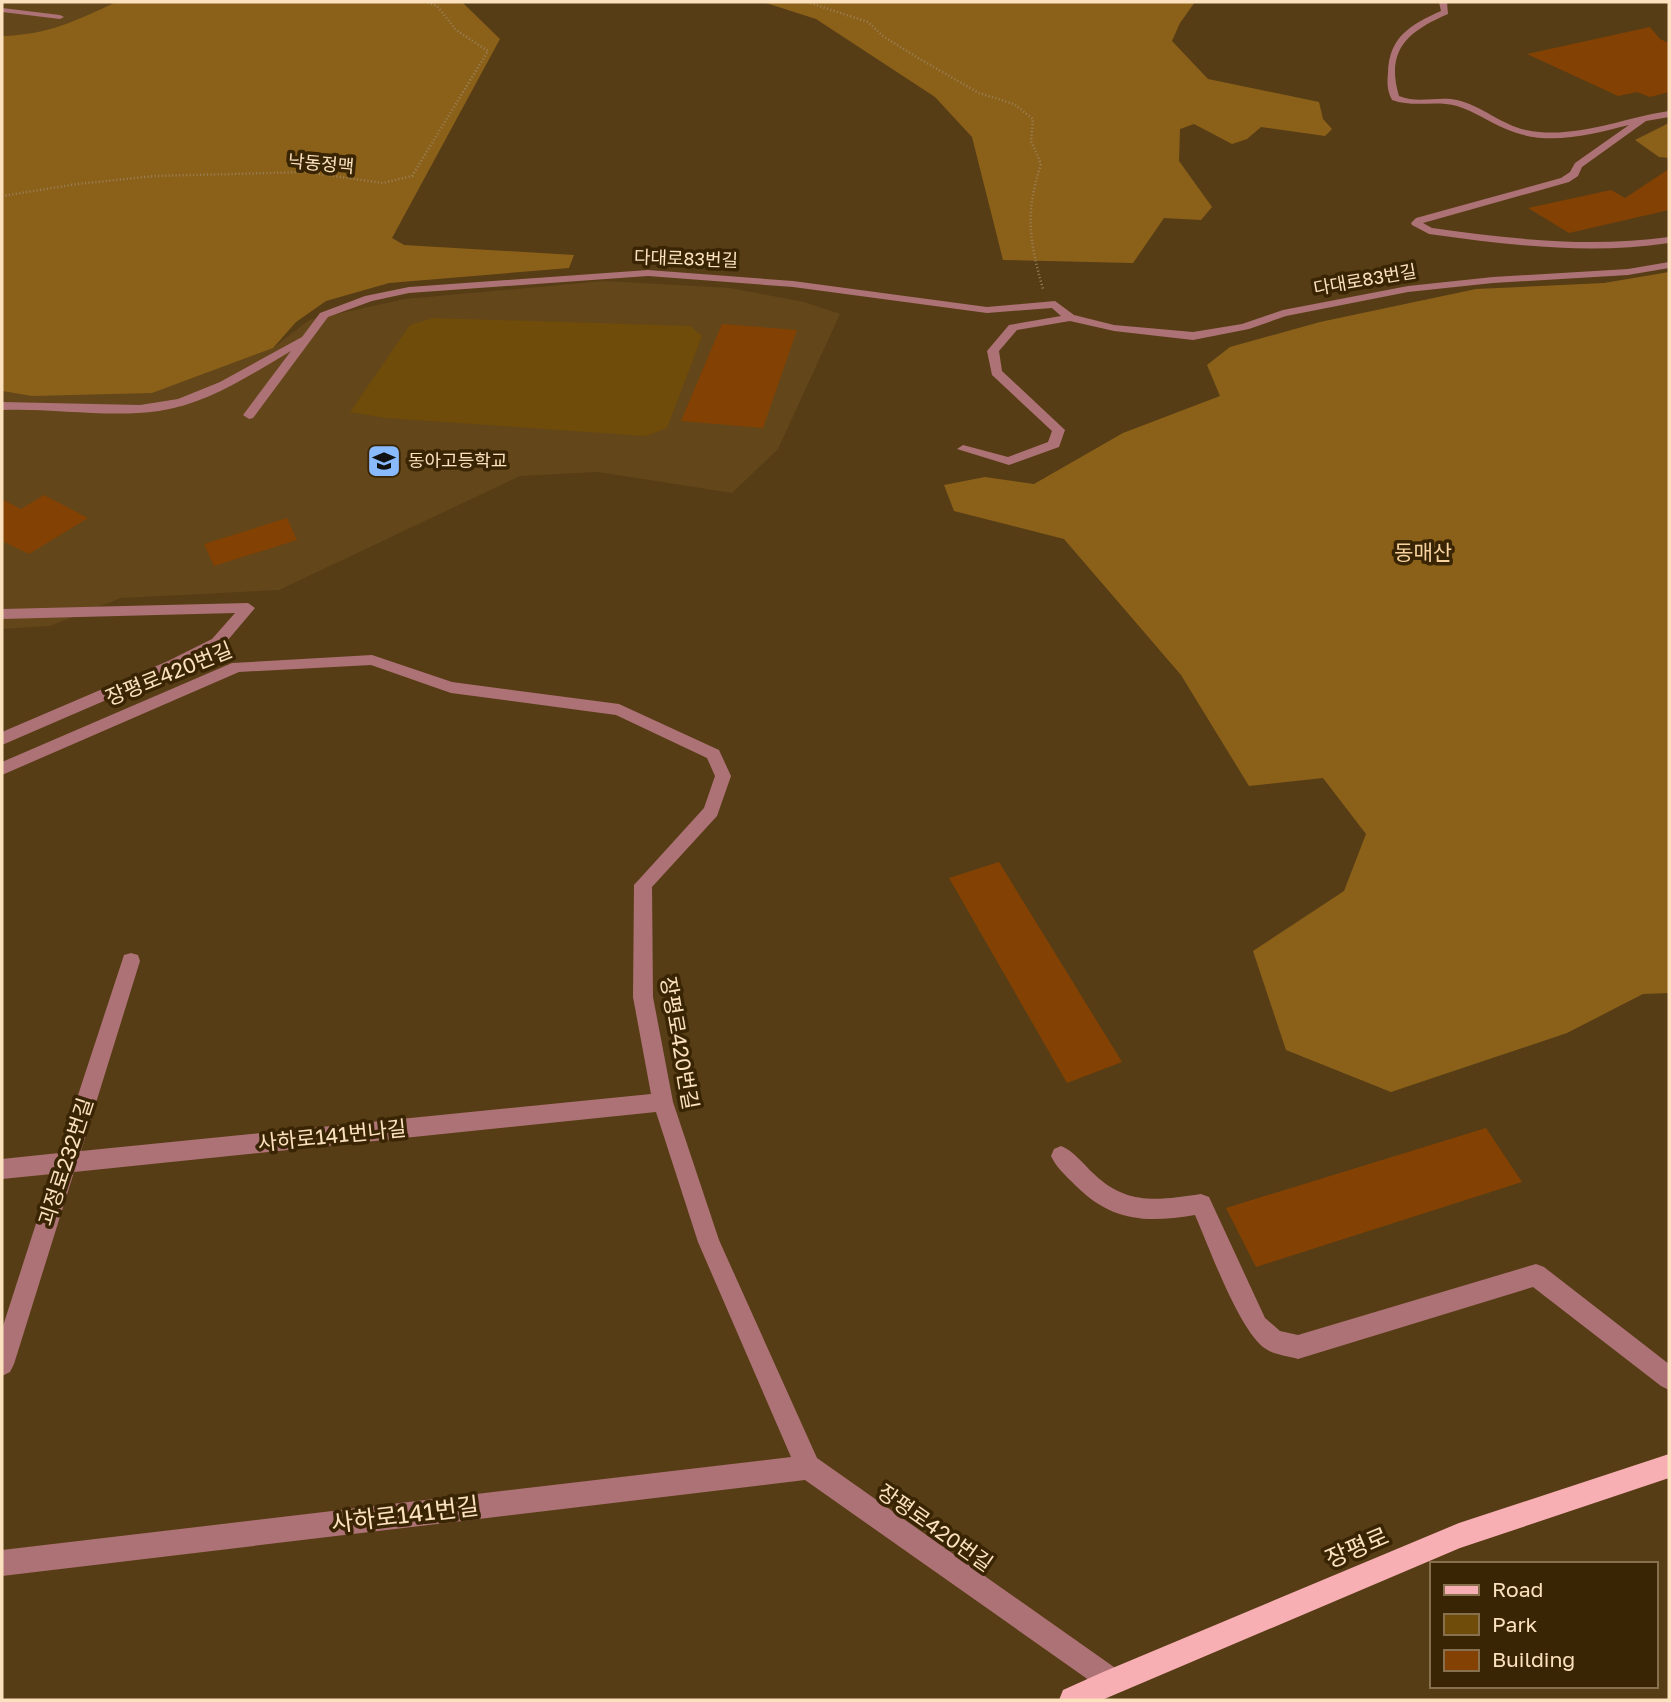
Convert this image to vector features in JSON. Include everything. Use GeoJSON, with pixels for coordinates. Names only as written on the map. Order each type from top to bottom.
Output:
{"type":"FeatureCollection","features":[{"type":"Feature","properties":{"kind":"main road","name":"장평로"},"geometry":{"type":"LineString","coordinates":[[1073,1700],[1112,1681],[1459,1536],[1669,1466]]}},
{"type":"Feature","properties":{"kind":"street"},"geometry":{"type":"LineString","coordinates":[[15,12],[19,2]]}},
{"type":"Feature","properties":{"kind":"street"},"geometry":{"type":"LineString","coordinates":[[1443,2],[1445,12],[1401,37],[1392,53],[1391,90],[1395,98],[1418,104],[1456,102],[1516,130],[1543,136],[1577,135],[1669,114]]}},
{"type":"Feature","properties":{"kind":"street"},"geometry":{"type":"LineString","coordinates":[[2,12],[60,17]]}},
{"type":"Feature","properties":{"kind":"street"},"geometry":{"type":"LineString","coordinates":[[1642,120],[1578,165],[1574,174],[1565,180],[1416,223],[1429,231],[1551,244],[1607,245],[1669,240]]}},
{"type":"Feature","properties":{"kind":"street","name":"다대로83번길"},"geometry":{"type":"LineString","coordinates":[[964,449],[1009,461],[1054,444],[1059,430],[996,372],[993,351],[1013,327],[1070,318],[1114,328],[1193,336],[1245,327],[1283,313],[1408,289],[1493,280],[1628,272],[1669,265]]}},
{"type":"Feature","properties":{"kind":"street","name":"다대로83번길"},"geometry":{"type":"LineString","coordinates":[[308,336],[324,314],[369,298],[529,279],[648,273],[793,284],[987,310],[1055,304]]}},
{"type":"Feature","properties":{"kind":"street"},"geometry":{"type":"LineString","coordinates":[[1055,304],[1070,318]]}},
{"type":"Feature","properties":{"kind":"street"},"geometry":{"type":"LineString","coordinates":[[2,406],[142,409],[183,402],[223,384],[308,336]]}},
{"type":"Feature","properties":{"kind":"street"},"geometry":{"type":"LineString","coordinates":[[249,415],[308,336]]}},
{"type":"Feature","properties":{"kind":"street"},"geometry":{"type":"LineString","coordinates":[[2,614],[247,608],[217,643],[173,665],[2,738]]}},
{"type":"Feature","properties":{"kind":"street","name":"장평로420번길"},"geometry":{"type":"LineString","coordinates":[[2,769],[237,667],[372,660],[451,687],[619,710],[713,754],[723,776],[710,811],[643,885],[643,997],[663,1102],[709,1242],[808,1467],[1112,1681]]}},
{"type":"Feature","properties":{"kind":"street","name":"괴정로232번길"},"geometry":{"type":"LineString","coordinates":[[2,1364],[131,961]]}},
{"type":"Feature","properties":{"kind":"street","name":"사하로141번나길"},"geometry":{"type":"LineString","coordinates":[[2,1169],[663,1102]]}},
{"type":"Feature","properties":{"kind":"street"},"geometry":{"type":"LineString","coordinates":[[1061,1156],[1115,1203],[1157,1210],[1201,1204],[1257,1326],[1274,1341],[1298,1347],[1536,1275],[1669,1378]]}},
{"type":"Feature","properties":{"kind":"street","name":"사하로141번길"},"geometry":{"type":"LineString","coordinates":[[2,1563],[808,1467]]}},
{"type":"Feature","properties":{"kind":"path","name":"낙동정맥"},"geometry":{"type":"LineString","coordinates":[[2,196],[77,184],[155,176],[306,172],[383,183],[412,176],[488,51],[456,30],[437,6],[427,2]]}},
{"type":"Feature","properties":{"kind":"path"},"geometry":{"type":"LineString","coordinates":[[807,2],[868,22],[884,37],[920,59],[979,93],[1014,104],[1033,119],[1031,142],[1041,164],[1028,198],[1028,236],[1044,293],[1055,304]]}},
{"type":"Feature","properties":{"kind":"shaded area"},"geometry":{"type":"Polygon","coordinates":[[[2,2],[116,2],[69,25],[32,35],[2,36],[2,2]]]}},
{"type":"Feature","properties":{"kind":"shaded area","name":"동아고등학교"},"geometry":{"type":"Polygon","coordinates":[[[605,281],[730,288],[804,302],[840,314],[778,449],[732,493],[598,472],[520,476],[279,590],[121,598],[50,626],[2,629],[2,391],[32,396],[273,348],[309,320],[405,299],[605,281]]]}},
{"type":"Feature","properties":{"kind":"green space"},"geometry":{"type":"Polygon","coordinates":[[[116,2],[462,2],[500,39],[392,238],[404,245],[574,255],[569,268],[389,283],[326,301],[296,322],[273,348],[152,393],[32,396],[2,391],[2,36],[47,30],[116,2]]]}},
{"type":"Feature","properties":{"kind":"green space"},"geometry":{"type":"Polygon","coordinates":[[[763,2],[1195,2],[1180,23],[1172,41],[1208,79],[1319,102],[1323,119],[1332,129],[1325,136],[1261,127],[1247,139],[1232,144],[1194,124],[1180,129],[1179,161],[1212,207],[1201,220],[1164,218],[1133,263],[1003,260],[972,137],[935,97],[816,19],[763,2]]]}},
{"type":"Feature","properties":{"kind":"green space"},"geometry":{"type":"Polygon","coordinates":[[[1669,123],[1669,158],[1659,157],[1635,140],[1669,123]]]}},
{"type":"Feature","properties":{"kind":"green space","name":"동매산"},"geometry":{"type":"Polygon","coordinates":[[[1669,272],[1669,993],[1643,994],[1567,1033],[1391,1092],[1286,1050],[1253,951],[1344,891],[1366,834],[1323,778],[1249,786],[1181,675],[1064,539],[954,511],[944,485],[985,477],[1034,484],[1123,433],[1220,396],[1207,365],[1230,347],[1320,322],[1476,289],[1604,283],[1669,272]]]}},
{"type":"Feature","properties":{"kind":"green space"},"geometry":{"type":"Polygon","coordinates":[[[433,318],[690,326],[702,336],[667,428],[646,436],[386,418],[350,412],[410,325],[433,318]]]}},
{"type":"Feature","properties":{"kind":"building"},"geometry":{"type":"Polygon","coordinates":[[[1650,27],[1660,39],[1669,43],[1669,92],[1650,97],[1637,92],[1618,96],[1527,54],[1650,27]]]}},
{"type":"Feature","properties":{"kind":"building"},"geometry":{"type":"Polygon","coordinates":[[[1669,169],[1669,210],[1569,233],[1528,208],[1611,190],[1625,198],[1669,169]]]}},
{"type":"Feature","properties":{"kind":"building"},"geometry":{"type":"Polygon","coordinates":[[[722,324],[797,330],[763,428],[681,421],[722,324]]]}},
{"type":"Feature","properties":{"kind":"building"},"geometry":{"type":"Polygon","coordinates":[[[44,495],[88,518],[29,554],[2,541],[2,499],[21,509],[44,495]]]}},
{"type":"Feature","properties":{"kind":"building"},"geometry":{"type":"Polygon","coordinates":[[[287,518],[297,540],[214,566],[204,544],[287,518]]]}},
{"type":"Feature","properties":{"kind":"building"},"geometry":{"type":"Polygon","coordinates":[[[999,862],[1122,1062],[1067,1083],[949,878],[999,862]]]}},
{"type":"Feature","properties":{"kind":"building"},"geometry":{"type":"Polygon","coordinates":[[[1486,1128],[1522,1182],[1256,1267],[1226,1208],[1486,1128]]]}},
{"type":"Feature","properties":{"kind":"place","name":"동아고등학교"},"geometry":{"type":"Point","coordinates":[384,461]}}]}
